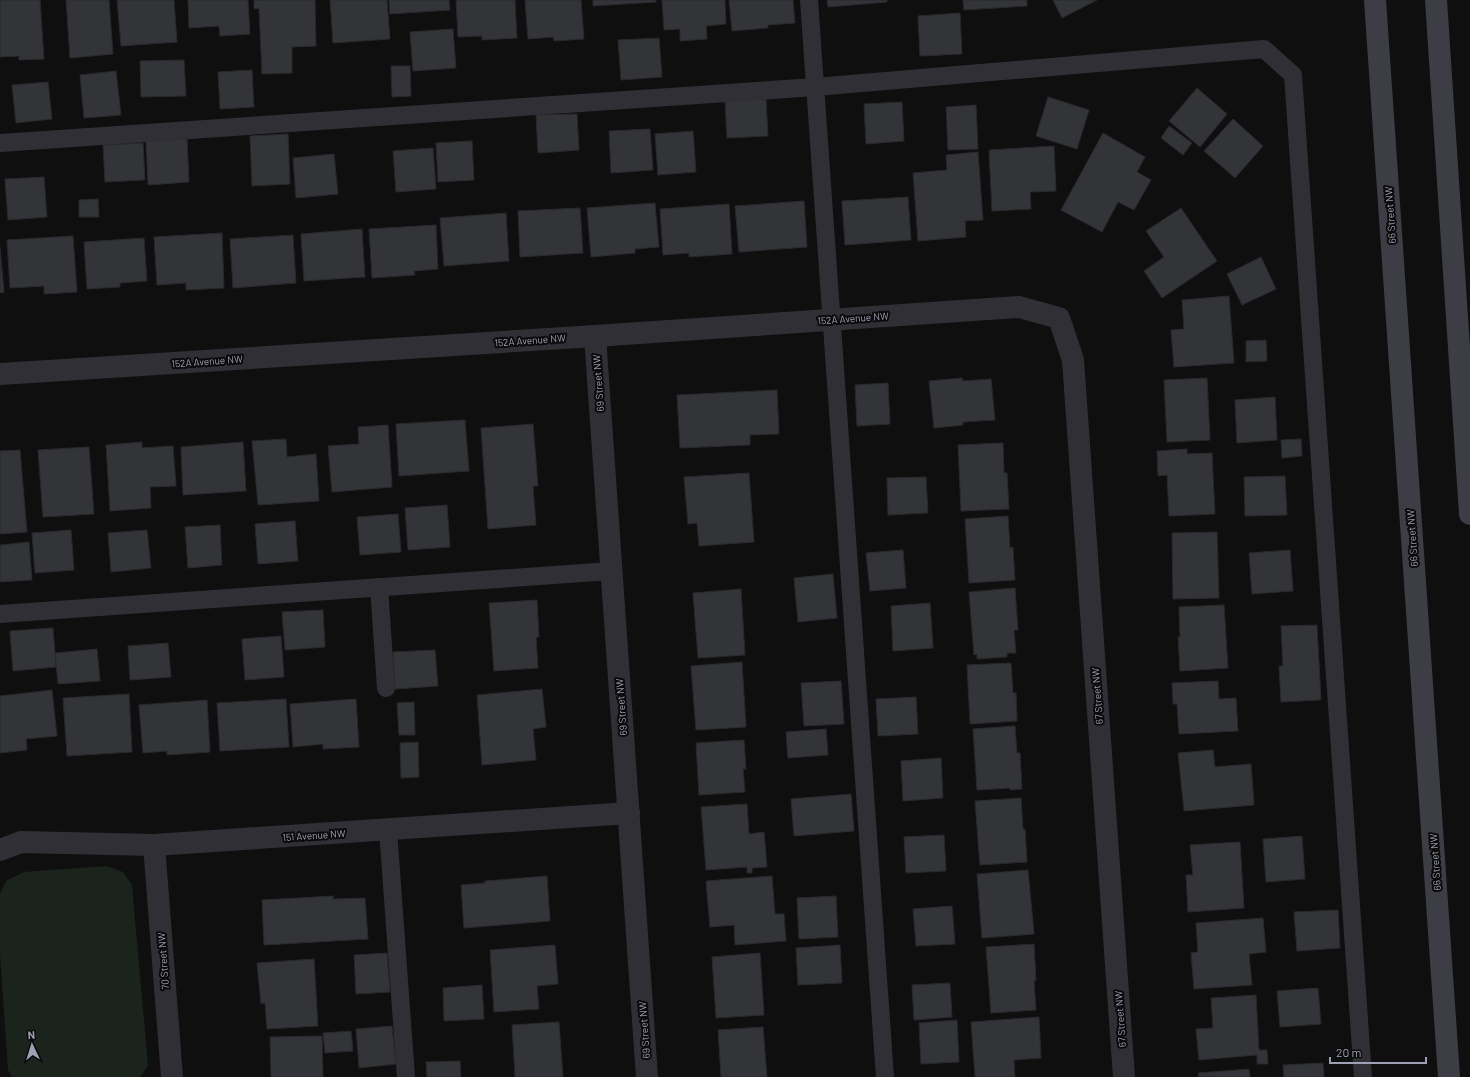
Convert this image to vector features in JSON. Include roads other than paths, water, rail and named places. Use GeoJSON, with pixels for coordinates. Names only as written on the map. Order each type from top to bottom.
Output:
{"type":"FeatureCollection","features":[{"type":"Feature","properties":{"kind":"main road","name":"66 Street NW"},"geometry":{"type":"LineString","coordinates":[[1375,0],[1449,1077]]}},
{"type":"Feature","properties":{"kind":"main road"},"geometry":{"type":"LineString","coordinates":[[1436,0],[1470,514]]}},
{"type":"Feature","properties":{"kind":"street","name":"152A Avenue NW"},"geometry":{"type":"LineString","coordinates":[[0,374],[1019,307],[1058,318]]}},
{"type":"Feature","properties":{"kind":"street","name":"67 Street NW"},"geometry":{"type":"LineString","coordinates":[[1058,318],[1073,360],[1124,1077]]}},
{"type":"Feature","properties":{"kind":"street","name":"69 Street NW"},"geometry":{"type":"LineString","coordinates":[[594,336],[647,1077]]}},
{"type":"Feature","properties":{"kind":"street","name":"151 Avenue NW"},"geometry":{"type":"LineString","coordinates":[[0,850],[21,842],[154,845],[628,813]]}},
{"type":"Feature","properties":{"kind":"street","name":"70 Street NW"},"geometry":{"type":"LineString","coordinates":[[154,845],[172,1077]]}},
{"type":"Feature","properties":{"kind":"lane"},"geometry":{"type":"LineString","coordinates":[[809,0],[885,1077]]}},
{"type":"Feature","properties":{"kind":"lane"},"geometry":{"type":"LineString","coordinates":[[0,143],[815,87],[1264,49],[1293,75],[1363,1077]]}},
{"type":"Feature","properties":{"kind":"lane"},"geometry":{"type":"LineString","coordinates":[[0,614],[611,571]]}},
{"type":"Feature","properties":{"kind":"lane"},"geometry":{"type":"LineString","coordinates":[[379,588],[386,688]]}},
{"type":"Feature","properties":{"kind":"lane"},"geometry":{"type":"LineString","coordinates":[[388,830],[406,1077]]}}]}
